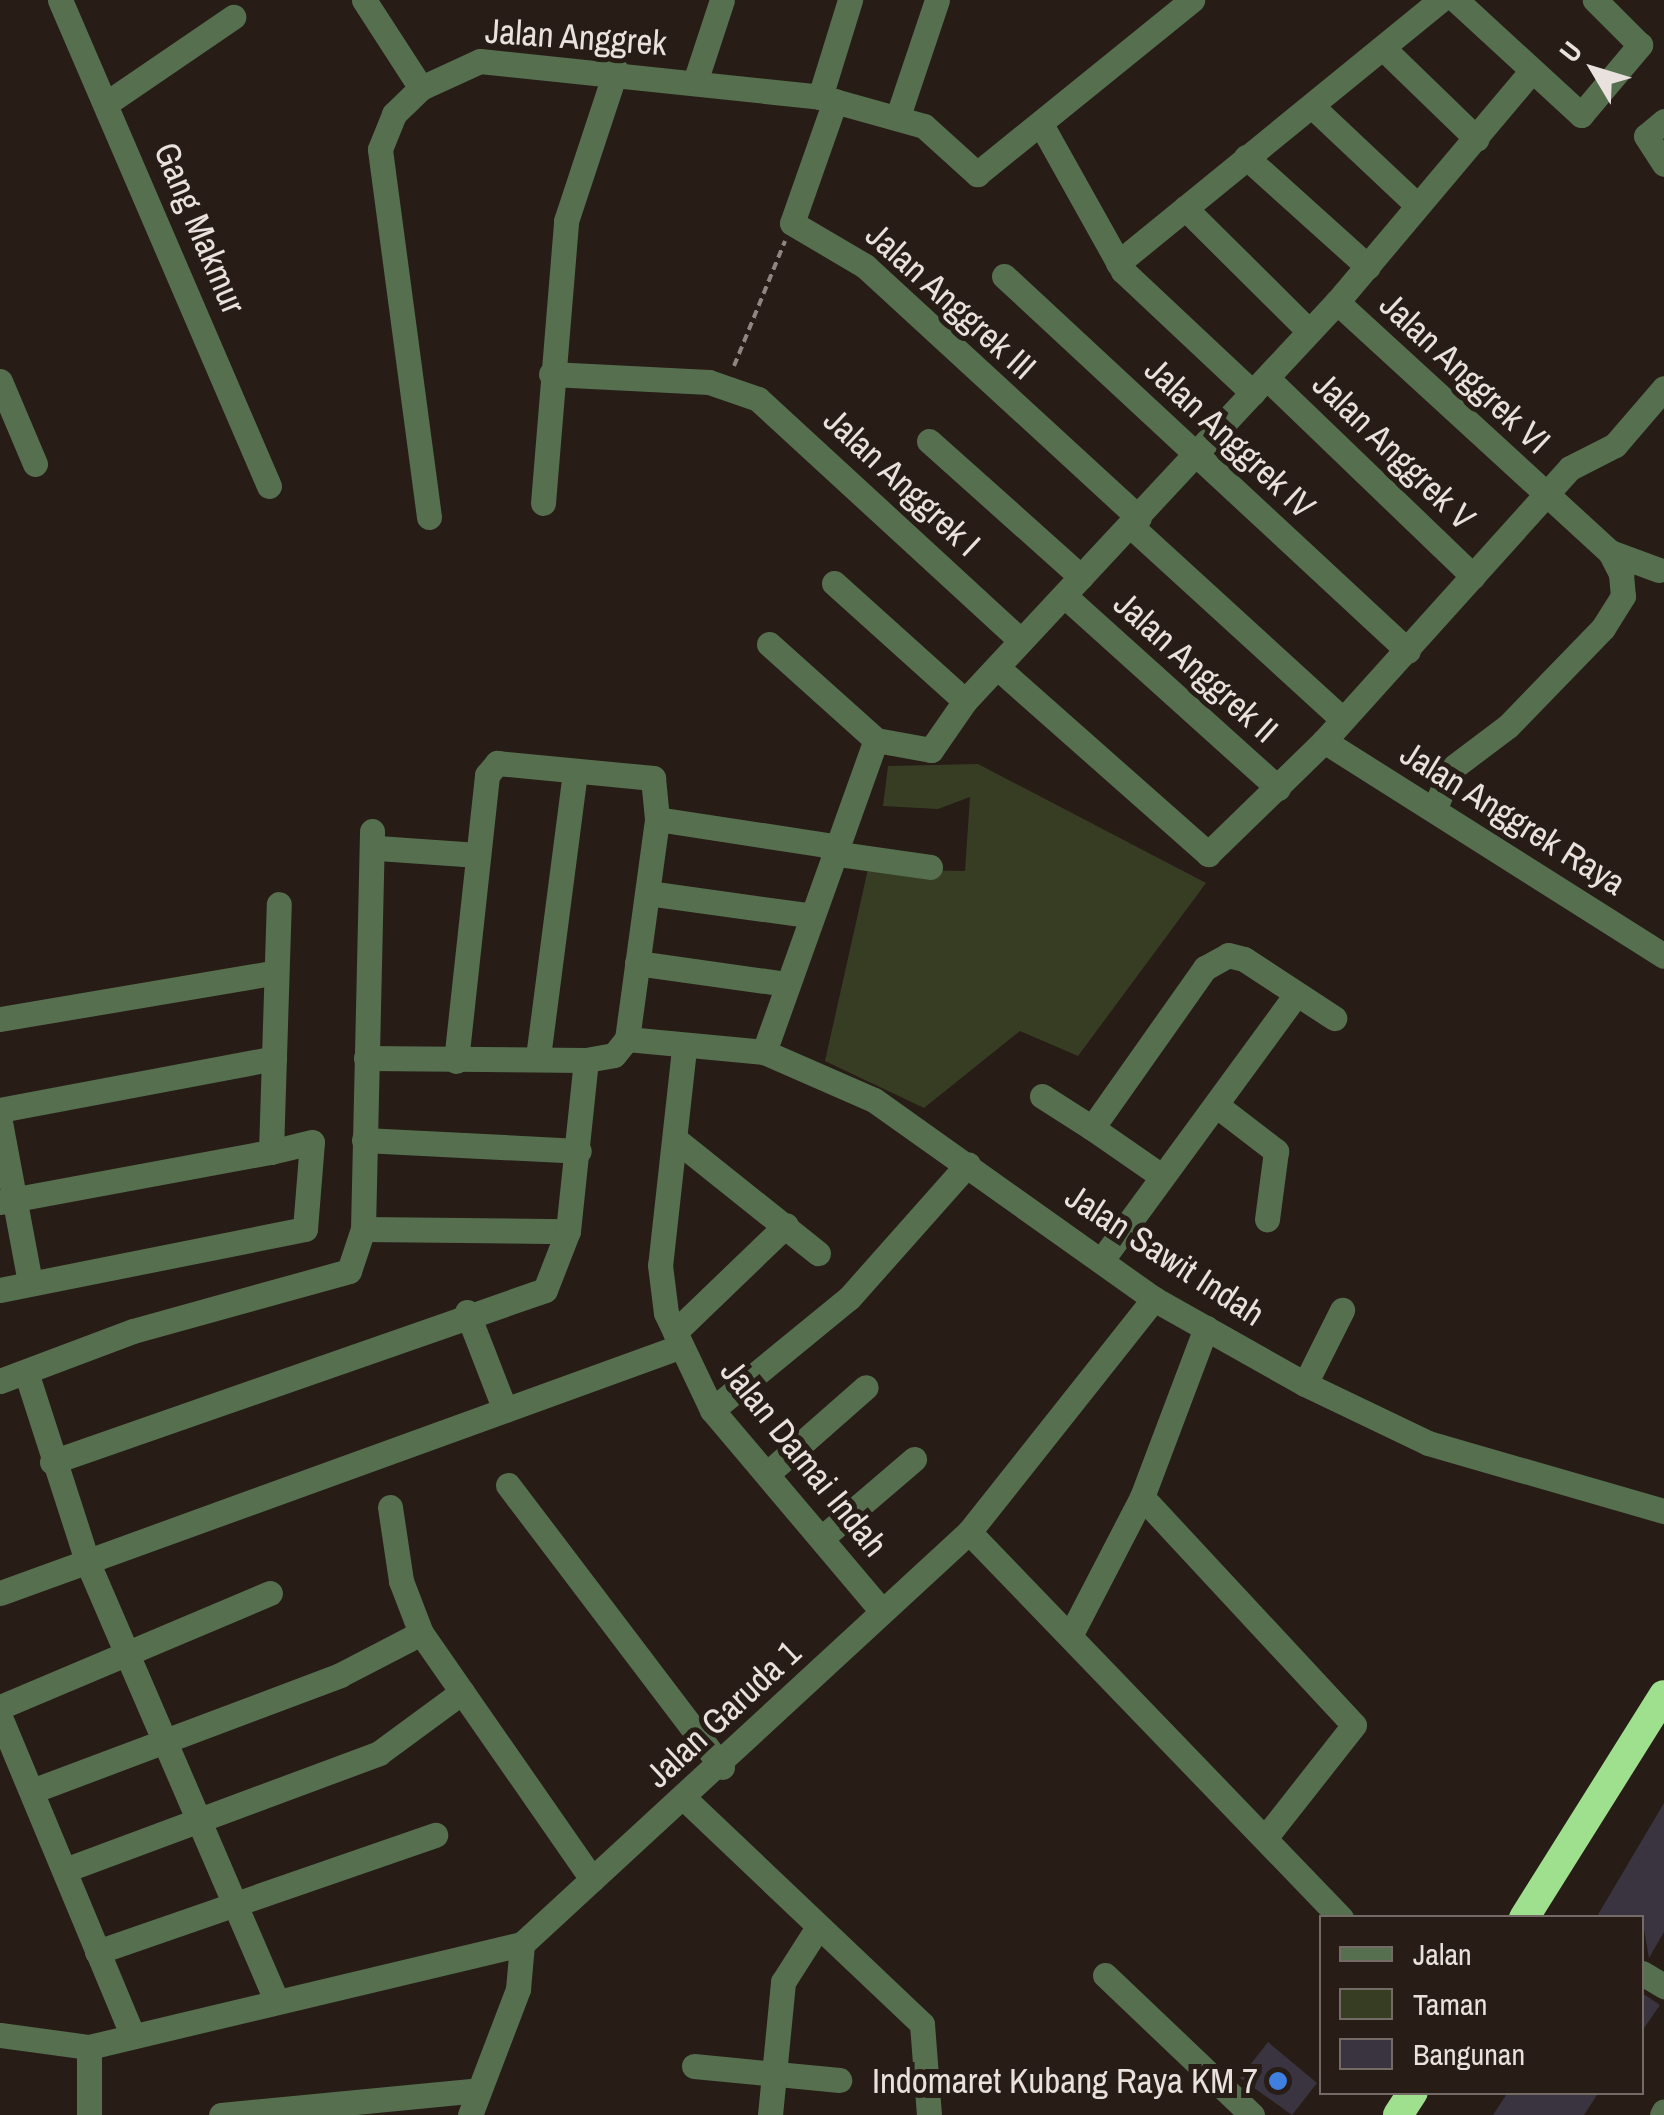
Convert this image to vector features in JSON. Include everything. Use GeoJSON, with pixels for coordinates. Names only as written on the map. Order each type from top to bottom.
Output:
{"type":"FeatureCollection","features":[{"type":"Feature","properties":{"kind":"highway"},"geometry":{"type":"LineString","coordinates":[[1532,1915],[1664,1695]]}},
{"type":"Feature","properties":{"kind":"street","name":"Gang Makmur"},"geometry":{"type":"LineString","coordinates":[[60,0],[269,486]]}},
{"type":"Feature","properties":{"kind":"street"},"geometry":{"type":"LineString","coordinates":[[364,0],[422,88],[394,114],[380,149],[429,517]]}},
{"type":"Feature","properties":{"kind":"street"},"geometry":{"type":"LineString","coordinates":[[695,82],[722,0]]}},
{"type":"Feature","properties":{"kind":"street"},"geometry":{"type":"LineString","coordinates":[[792,223],[828,99],[850,0]]}},
{"type":"Feature","properties":{"kind":"street"},"geometry":{"type":"LineString","coordinates":[[898,116],[936,0]]}},
{"type":"Feature","properties":{"kind":"street"},"geometry":{"type":"LineString","coordinates":[[1042,126],[1192,0]]}},
{"type":"Feature","properties":{"kind":"street"},"geometry":{"type":"LineString","coordinates":[[1118,263],[1246,157],[1314,108],[1440,0]]}},
{"type":"Feature","properties":{"kind":"street"},"geometry":{"type":"LineString","coordinates":[[1456,0],[1528,75],[1570,112],[1598,100],[1640,46],[1595,0]]}},
{"type":"Feature","properties":{"kind":"street"},"geometry":{"type":"LineString","coordinates":[[107,103],[233,17]]}},
{"type":"Feature","properties":{"kind":"street"},"geometry":{"type":"LineString","coordinates":[[1384,49],[1477,139]]}},
{"type":"Feature","properties":{"kind":"street","name":"Jalan Anggrek"},"geometry":{"type":"LineString","coordinates":[[422,88],[480,60],[616,70],[828,99],[898,116],[945,137],[977,174],[1042,126]]}},
{"type":"Feature","properties":{"kind":"street"},"geometry":{"type":"LineString","coordinates":[[543,503],[566,221],[616,70]]}},
{"type":"Feature","properties":{"kind":"street"},"geometry":{"type":"LineString","coordinates":[[868,759],[926,752],[965,701],[1136,523],[1337,302],[1528,75]]}},
{"type":"Feature","properties":{"kind":"street"},"geometry":{"type":"LineString","coordinates":[[1314,108],[1416,204]]}},
{"type":"Feature","properties":{"kind":"street","name":"Jalan Anggrek V"},"geometry":{"type":"LineString","coordinates":[[1042,126],[1118,263],[1473,576]]}},
{"type":"Feature","properties":{"kind":"street"},"geometry":{"type":"LineString","coordinates":[[1655,128],[1664,164]]}},
{"type":"Feature","properties":{"kind":"street"},"geometry":{"type":"LineString","coordinates":[[1246,157],[1368,267]]}},
{"type":"Feature","properties":{"kind":"street"},"geometry":{"type":"LineString","coordinates":[[1186,208],[1309,331]]}},
{"type":"Feature","properties":{"kind":"street","name":"Jalan Anggrek III"},"geometry":{"type":"LineString","coordinates":[[792,223],[865,266],[1342,719]]}},
{"type":"Feature","properties":{"kind":"street","name":"Jalan Anggrek IV"},"geometry":{"type":"LineString","coordinates":[[1004,276],[1408,651]]}},
{"type":"Feature","properties":{"kind":"street","name":"Jalan Anggrek VI"},"geometry":{"type":"LineString","coordinates":[[1337,302],[1544,496],[1610,552]]}},
{"type":"Feature","properties":{"kind":"street"},"geometry":{"type":"LineString","coordinates":[[551,374],[726,384]]}},
{"type":"Feature","properties":{"kind":"street"},"geometry":{"type":"LineString","coordinates":[[0,381],[34,464]]}},
{"type":"Feature","properties":{"kind":"street","name":"Jalan Anggrek I"},"geometry":{"type":"LineString","coordinates":[[726,384],[797,431],[1022,642]]}},
{"type":"Feature","properties":{"kind":"street"},"geometry":{"type":"LineString","coordinates":[[998,668],[1208,854],[1324,742],[1544,496],[1588,452],[1624,437],[1664,388]]}},
{"type":"Feature","properties":{"kind":"street","name":"Jalan Anggrek II"},"geometry":{"type":"LineString","coordinates":[[930,441],[1278,788]]}},
{"type":"Feature","properties":{"kind":"street"},"geometry":{"type":"LineString","coordinates":[[1610,552],[1662,569]]}},
{"type":"Feature","properties":{"kind":"street"},"geometry":{"type":"LineString","coordinates":[[1610,552],[1623,596]]}},
{"type":"Feature","properties":{"kind":"street"},"geometry":{"type":"LineString","coordinates":[[1434,808],[1451,769],[1536,698],[1623,596],[1662,569]]}},
{"type":"Feature","properties":{"kind":"street"},"geometry":{"type":"LineString","coordinates":[[834,583],[965,701]]}},
{"type":"Feature","properties":{"kind":"street"},"geometry":{"type":"LineString","coordinates":[[769,644],[868,759]]}},
{"type":"Feature","properties":{"kind":"street","name":"Jalan Anggrek Raya"},"geometry":{"type":"LineString","coordinates":[[1324,742],[1664,956]]}},
{"type":"Feature","properties":{"kind":"street"},"geometry":{"type":"LineString","coordinates":[[627,1039],[684,1049],[764,1052],[806,915],[868,759]]}},
{"type":"Feature","properties":{"kind":"street"},"geometry":{"type":"LineString","coordinates":[[366,1058],[456,1062],[538,1057],[586,1060],[614,1055],[627,1039],[648,894],[657,819],[653,778],[491,767],[456,1062]]}},
{"type":"Feature","properties":{"kind":"street"},"geometry":{"type":"LineString","coordinates":[[538,1057],[575,771]]}},
{"type":"Feature","properties":{"kind":"street"},"geometry":{"type":"LineString","coordinates":[[657,819],[930,867]]}},
{"type":"Feature","properties":{"kind":"street"},"geometry":{"type":"LineString","coordinates":[[0,1382],[169,1320],[330,1280],[348,1271],[363,1228],[375,840],[478,855]]}},
{"type":"Feature","properties":{"kind":"street"},"geometry":{"type":"LineString","coordinates":[[648,894],[806,915]]}},
{"type":"Feature","properties":{"kind":"street"},"geometry":{"type":"LineString","coordinates":[[271,1152],[271,973],[279,904]]}},
{"type":"Feature","properties":{"kind":"street"},"geometry":{"type":"LineString","coordinates":[[1092,1128],[1216,959],[1244,959],[1334,1018]]}},
{"type":"Feature","properties":{"kind":"street"},"geometry":{"type":"LineString","coordinates":[[637,963],[786,984]]}},
{"type":"Feature","properties":{"kind":"street"},"geometry":{"type":"LineString","coordinates":[[0,1019],[271,973]]}},
{"type":"Feature","properties":{"kind":"street"},"geometry":{"type":"LineString","coordinates":[[1101,1261],[1160,1175],[1296,995]]}},
{"type":"Feature","properties":{"kind":"street","name":"Jalan Damai Indah"},"geometry":{"type":"LineString","coordinates":[[684,1049],[659,1278],[677,1340],[712,1410],[824,1537],[882,1610]]}},
{"type":"Feature","properties":{"kind":"street","name":"Jalan Sawit Indah"},"geometry":{"type":"LineString","coordinates":[[764,1052],[874,1100],[1154,1299],[1305,1384],[1428,1444],[1664,1510]]}},
{"type":"Feature","properties":{"kind":"street"},"geometry":{"type":"LineString","coordinates":[[0,1110],[274,1058]]}},
{"type":"Feature","properties":{"kind":"street"},"geometry":{"type":"LineString","coordinates":[[52,1462],[467,1312],[545,1290],[568,1230],[586,1060]]}},
{"type":"Feature","properties":{"kind":"street"},"geometry":{"type":"LineString","coordinates":[[1042,1096],[1160,1175]]}},
{"type":"Feature","properties":{"kind":"street"},"geometry":{"type":"LineString","coordinates":[[1216,1105],[1276,1151],[1267,1219]]}},
{"type":"Feature","properties":{"kind":"street"},"geometry":{"type":"LineString","coordinates":[[0,1122],[7,1200],[30,1282]]}},
{"type":"Feature","properties":{"kind":"street"},"geometry":{"type":"LineString","coordinates":[[675,1139],[818,1253]]}},
{"type":"Feature","properties":{"kind":"street"},"geometry":{"type":"LineString","coordinates":[[364,1140],[579,1151]]}},
{"type":"Feature","properties":{"kind":"street"},"geometry":{"type":"LineString","coordinates":[[0,1290],[305,1229],[312,1142],[7,1200]]}},
{"type":"Feature","properties":{"kind":"street"},"geometry":{"type":"LineString","coordinates":[[712,1410],[850,1298],[968,1164]]}},
{"type":"Feature","properties":{"kind":"street"},"geometry":{"type":"LineString","coordinates":[[0,1593],[505,1410],[677,1340],[786,1224]]}},
{"type":"Feature","properties":{"kind":"street"},"geometry":{"type":"LineString","coordinates":[[363,1228],[568,1230]]}},
{"type":"Feature","properties":{"kind":"street","name":"Jalan Garuda 1"},"geometry":{"type":"LineString","coordinates":[[0,2035],[89,2047],[131,2031],[275,1998],[422,1974],[522,1944],[722,1767],[882,1610],[970,1532],[1154,1299]]}},
{"type":"Feature","properties":{"kind":"street"},"geometry":{"type":"LineString","coordinates":[[1305,1384],[1342,1310]]}},
{"type":"Feature","properties":{"kind":"street"},"geometry":{"type":"LineString","coordinates":[[467,1312],[505,1410]]}},
{"type":"Feature","properties":{"kind":"street"},"geometry":{"type":"LineString","coordinates":[[1071,1634],[1142,1497],[1206,1328]]}},
{"type":"Feature","properties":{"kind":"street"},"geometry":{"type":"LineString","coordinates":[[27,1375],[87,1561],[238,1897],[275,1998]]}},
{"type":"Feature","properties":{"kind":"street"},"geometry":{"type":"LineString","coordinates":[[768,1473],[866,1387]]}},
{"type":"Feature","properties":{"kind":"street"},"geometry":{"type":"LineString","coordinates":[[824,1537],[914,1459]]}},
{"type":"Feature","properties":{"kind":"street"},"geometry":{"type":"LineString","coordinates":[[508,1485],[722,1767]]}},
{"type":"Feature","properties":{"kind":"street"},"geometry":{"type":"LineString","coordinates":[[1142,1497],[1354,1725],[1266,1837]]}},
{"type":"Feature","properties":{"kind":"street"},"geometry":{"type":"LineString","coordinates":[[390,1507],[401,1580],[421,1633],[592,1879]]}},
{"type":"Feature","properties":{"kind":"street"},"geometry":{"type":"LineString","coordinates":[[970,1532],[1338,1915]]}},
{"type":"Feature","properties":{"kind":"street"},"geometry":{"type":"LineString","coordinates":[[0,1707],[270,1593]]}},
{"type":"Feature","properties":{"kind":"street"},"geometry":{"type":"LineString","coordinates":[[32,1791],[166,1734],[340,1675],[421,1633]]}},
{"type":"Feature","properties":{"kind":"street"},"geometry":{"type":"LineString","coordinates":[[64,1870],[379,1753],[462,1692]]}},
{"type":"Feature","properties":{"kind":"street"},"geometry":{"type":"LineString","coordinates":[[0,1718],[131,2031]]}},
{"type":"Feature","properties":{"kind":"street"},"geometry":{"type":"LineString","coordinates":[[686,1800],[928,2033],[929,2115]]}},
{"type":"Feature","properties":{"kind":"street"},"geometry":{"type":"LineString","coordinates":[[97,1952],[238,1897],[435,1835]]}},
{"type":"Feature","properties":{"kind":"street"},"geometry":{"type":"LineString","coordinates":[[770,2115],[783,1982],[818,1926]]}},
{"type":"Feature","properties":{"kind":"street"},"geometry":{"type":"LineString","coordinates":[[470,2115],[518,1989],[522,1944]]}},
{"type":"Feature","properties":{"kind":"street"},"geometry":{"type":"LineString","coordinates":[[1104,1976],[1252,2115]]}},
{"type":"Feature","properties":{"kind":"street"},"geometry":{"type":"LineString","coordinates":[[89,2047],[89,2115]]}},
{"type":"Feature","properties":{"kind":"street"},"geometry":{"type":"LineString","coordinates":[[694,2066],[839,2080]]}},
{"type":"Feature","properties":{"kind":"street"},"geometry":{"type":"LineString","coordinates":[[221,2115],[479,2090]]}},
{"type":"Feature","properties":{"kind":"path"},"geometry":{"type":"LineString","coordinates":[[726,384],[792,223]]}},
{"type":"Feature","properties":{"kind":"green space"},"geometry":{"type":"Polygon","coordinates":[[[978,764],[1206,883],[1078,1056],[1020,1031],[924,1108],[825,1061],[868,869],[965,871],[970,797],[938,809],[883,806],[888,766],[978,764]]]}},
{"type":"Feature","properties":{"kind":"building"},"geometry":{"type":"Polygon","coordinates":[[[1664,1803],[1664,1932],[1649,1958],[1644,1915],[1598,1915],[1664,1803]]]}},
{"type":"Feature","properties":{"kind":"building"},"geometry":{"type":"Polygon","coordinates":[[[1644,1994],[1660,2005],[1644,2028],[1644,1994]]]}},
{"type":"Feature","properties":{"kind":"building","name":"Indomaret Kubang Raya KM 7"},"geometry":{"type":"Polygon","coordinates":[[[1268,2042],[1317,2083],[1292,2115],[1240,2078],[1268,2042]]]}},
{"type":"Feature","properties":{"kind":"building"},"geometry":{"type":"Polygon","coordinates":[[[1506,2095],[1597,2095],[1584,2115],[1493,2115],[1506,2095]]]}},
{"type":"Feature","properties":{"kind":"place","name":"Indomaret Kubang Raya KM 7"},"geometry":{"type":"Point","coordinates":[1278,2081]}}]}
